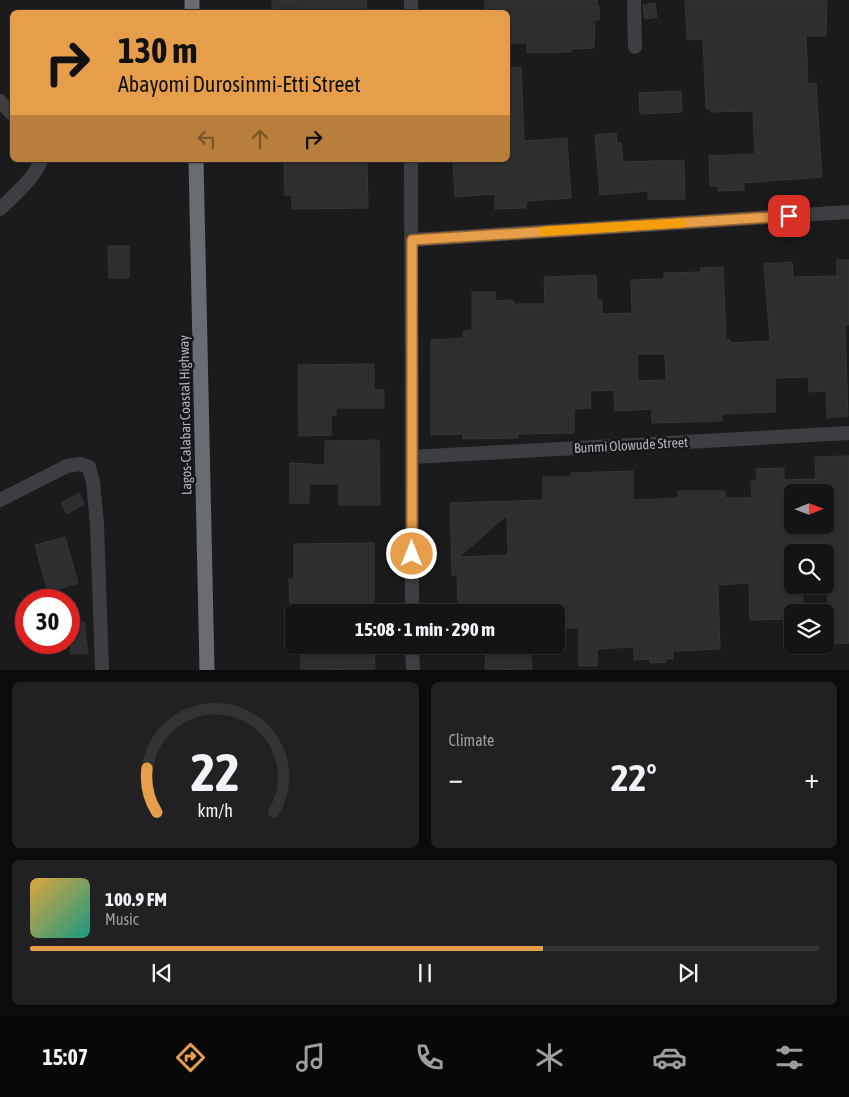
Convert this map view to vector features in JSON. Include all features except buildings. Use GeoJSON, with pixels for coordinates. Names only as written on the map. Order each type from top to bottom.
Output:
{"type":"FeatureCollection","features":[{"type":"Feature","properties":{"kind":"highway","name":"Lagos-Calabar Coastal Highway"},"geometry":{"type":"LineString","coordinates":[[196,162],[207,670]]}},
{"type":"Feature","properties":{"kind":"street"},"geometry":{"type":"LineString","coordinates":[[634,0],[635,47]]}},
{"type":"Feature","properties":{"kind":"street"},"geometry":{"type":"LineString","coordinates":[[0,101],[10,112]]}},
{"type":"Feature","properties":{"kind":"street"},"geometry":{"type":"LineString","coordinates":[[0,209],[30,178],[39,167],[40,162]]}},
{"type":"Feature","properties":{"kind":"street"},"geometry":{"type":"LineString","coordinates":[[411,162],[412,604]]}},
{"type":"Feature","properties":{"kind":"street"},"geometry":{"type":"LineString","coordinates":[[412,240],[849,212]]}},
{"type":"Feature","properties":{"kind":"street","name":"Bunmi Olowude Street"},"geometry":{"type":"LineString","coordinates":[[412,457],[849,433]]}},
{"type":"Feature","properties":{"kind":"street"},"geometry":{"type":"LineString","coordinates":[[0,500],[67,466],[80,464],[88,467],[93,482],[98,524],[102,670]]}},
{"type":"Feature","properties":{"kind":"street"},"geometry":{"type":"LineString","coordinates":[[412,654],[412,670]]}},
{"type":"Feature","properties":{"kind":"slow traffic"},"geometry":{"type":"LineString","coordinates":[[544,231],[682,223]]}},
{"type":"Feature","properties":{"kind":"route"},"geometry":{"type":"LineString","coordinates":[[412,554],[412,240],[789,216]]}}]}
